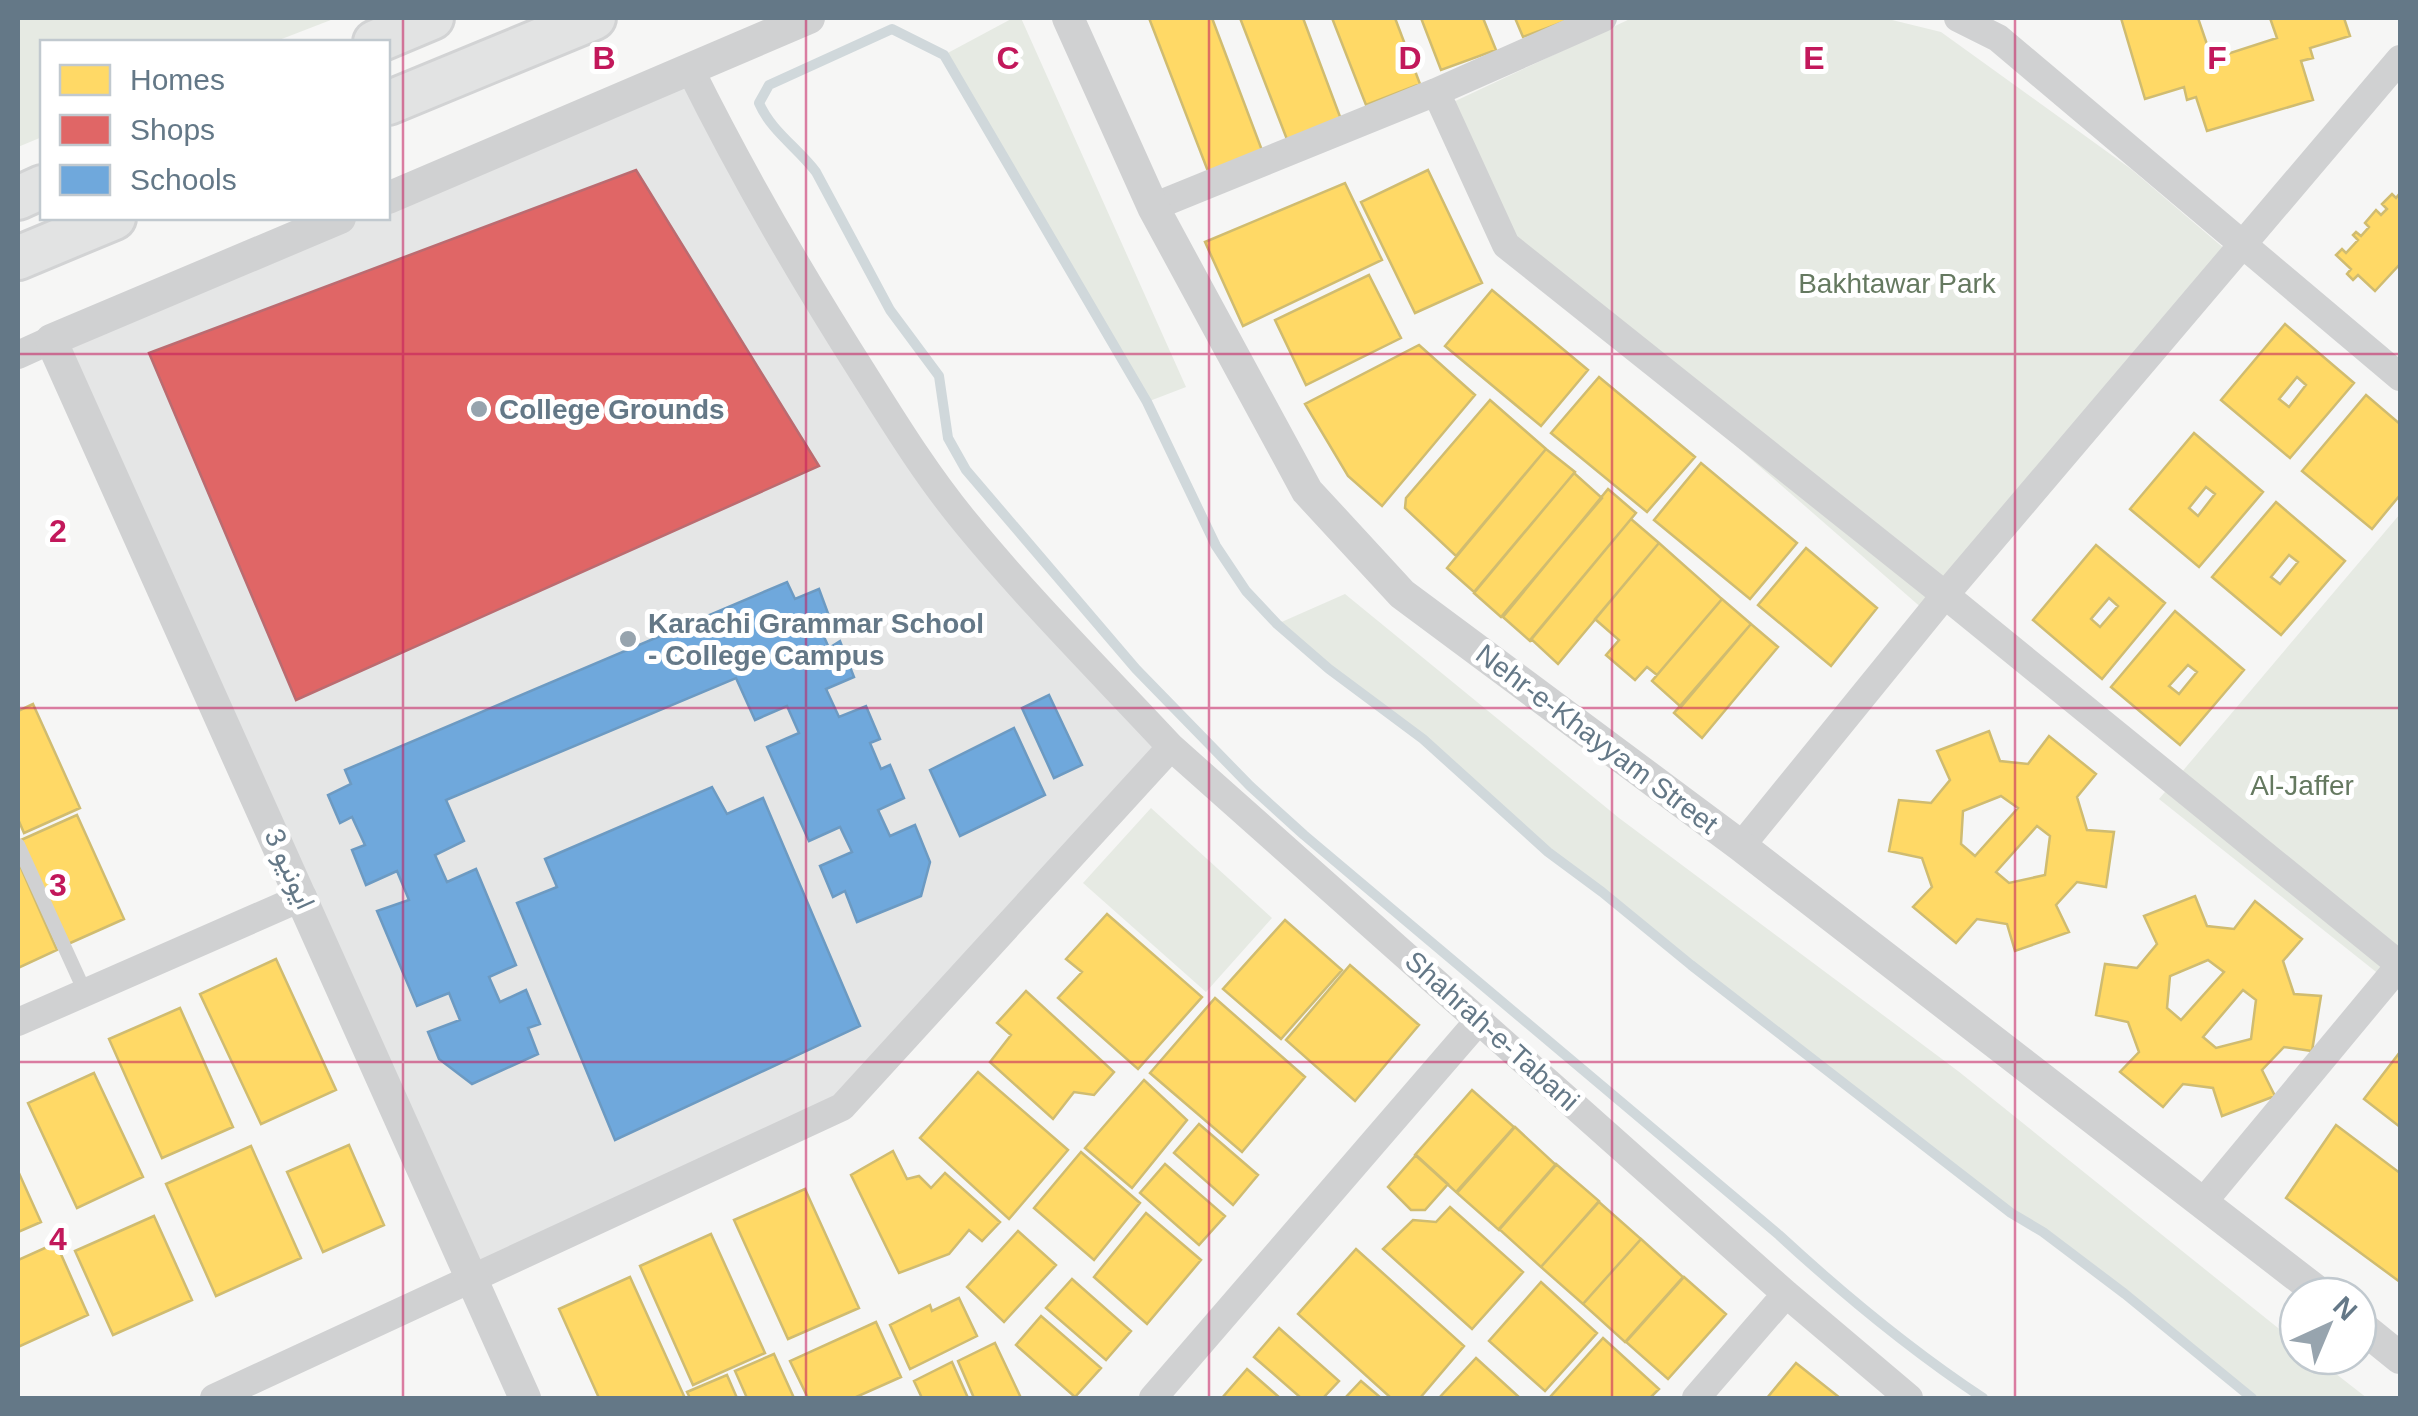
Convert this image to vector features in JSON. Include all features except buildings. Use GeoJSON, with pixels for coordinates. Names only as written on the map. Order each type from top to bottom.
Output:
{"type":"FeatureCollection","features":[{"type":"Feature","properties":{"kind":"main road"},"geometry":{"type":"LineString","coordinates":[[380,40],[432,18]]}},
{"type":"Feature","properties":{"kind":"main road"},"geometry":{"type":"LineString","coordinates":[[390,101],[594,18]]}},
{"type":"Feature","properties":{"kind":"main road"},"geometry":{"type":"LineString","coordinates":[[18,258],[109,220]]}},
{"type":"Feature","properties":{"kind":"street"},"geometry":{"type":"LineString","coordinates":[[390,197],[809,18]]}},
{"type":"Feature","properties":{"kind":"street","name":"Nehr-e-Khayyam Street"},"geometry":{"type":"LineString","coordinates":[[1068,18],[1153,206],[1306,491],[1402,594],[1740,846],[2298,1276]]}},
{"type":"Feature","properties":{"kind":"street"},"geometry":{"type":"LineString","coordinates":[[1153,206],[1436,92],[1602,18]]}},
{"type":"Feature","properties":{"kind":"street"},"geometry":{"type":"LineString","coordinates":[[1958,18],[1998,38],[2400,377]]}},
{"type":"Feature","properties":{"kind":"street"},"geometry":{"type":"LineString","coordinates":[[1740,846],[1946,595],[2400,59]]}},
{"type":"Feature","properties":{"kind":"street","name":"Shahrah-e-Tabani"},"geometry":{"type":"LineString","coordinates":[[690,69],[733,156],[818,302],[919,461],[965,522],[1027,593],[1170,747],[1786,1294],[1909,1398]]}},
{"type":"Feature","properties":{"kind":"street"},"geometry":{"type":"LineString","coordinates":[[1436,92],[1506,245],[1946,595],[2400,964],[2204,1201]]}},
{"type":"Feature","properties":{"kind":"street"},"geometry":{"type":"LineString","coordinates":[[18,355],[335,220]]}},
{"type":"Feature","properties":{"kind":"street","name":"ایونیو 3"},"geometry":{"type":"LineString","coordinates":[[51,340],[525,1398]]}},
{"type":"Feature","properties":{"kind":"street"},"geometry":{"type":"LineString","coordinates":[[214,1398],[842,1107],[1170,747]]}},
{"type":"Feature","properties":{"kind":"street"},"geometry":{"type":"LineString","coordinates":[[18,1022],[303,897]]}},
{"type":"Feature","properties":{"kind":"street"},"geometry":{"type":"LineString","coordinates":[[1154,1398],[1480,1019]]}},
{"type":"Feature","properties":{"kind":"street"},"geometry":{"type":"LineString","coordinates":[[1696,1398],[1786,1294]]}},
{"type":"Feature","properties":{"kind":"street"},"geometry":{"type":"LineString","coordinates":[[2378,1340],[2400,1358]]}},
{"type":"Feature","properties":{"kind":"lane"},"geometry":{"type":"LineString","coordinates":[[18,846],[85,992]]}},
{"type":"Feature","properties":{"kind":"shaded area","name":"Karachi Grammar School - College Campus"},"geometry":{"type":"Polygon","coordinates":[[[690,69],[919,461],[1171,747],[842,1107],[473,1280],[51,340],[335,220],[390,220],[390,197],[690,69]]]}},
{"type":"Feature","properties":{"kind":"green space"},"geometry":{"type":"Polygon","coordinates":[[[18,18],[336,18],[279,40],[40,40],[40,138],[18,147],[18,18]]]}},
{"type":"Feature","properties":{"kind":"green space"},"geometry":{"type":"Polygon","coordinates":[[[1013,18],[1021,18],[1186,387],[1147,402],[944,55],[1013,18]]]}},
{"type":"Feature","properties":{"kind":"green space","name":"Bakhtawar Park"},"geometry":{"type":"Polygon","coordinates":[[[1632,18],[1884,18],[1941,32],[2131,169],[2226,250],[1924,610],[1506,245],[1432,112],[1632,18]]]}},
{"type":"Feature","properties":{"kind":"green space","name":"Al-Jaffer"},"geometry":{"type":"Polygon","coordinates":[[[2400,514],[2400,970],[2390,983],[2159,799],[2400,514]]]}},
{"type":"Feature","properties":{"kind":"green space"},"geometry":{"type":"Polygon","coordinates":[[[1345,594],[1619,818],[1958,1071],[2278,1328],[2278,1376],[2339,1376],[2367,1398],[2252,1398],[2125,1294],[2043,1232],[2011,1213],[1566,867],[1423,739],[1329,669],[1277,624],[1345,594]]]}},
{"type":"Feature","properties":{"kind":"green space"},"geometry":{"type":"Polygon","coordinates":[[[1151,808],[1272,918],[1206,992],[1083,883],[1151,808]]]}},
{"type":"Feature","properties":{"kind":"waterway"},"geometry":{"type":"LineString","coordinates":[[1983,1398],[1853,1300],[1304,835],[1250,786],[1136,669],[966,470],[948,438],[939,376],[890,310],[816,172],[764,113],[759,103],[769,85],[892,29],[944,55],[1147,402],[1216,546],[1246,591],[1277,624],[1329,669],[1423,739],[1548,852],[2011,1213],[2043,1232],[2125,1294],[2252,1398]]}},
{"type":"Feature","properties":{"kind":"place","name":"College Grounds"},"geometry":{"type":"Point","coordinates":[479,409]}},
{"type":"Feature","properties":{"kind":"place","name":"Karachi Grammar School - College Campus"},"geometry":{"type":"Point","coordinates":[628,639]}}]}
